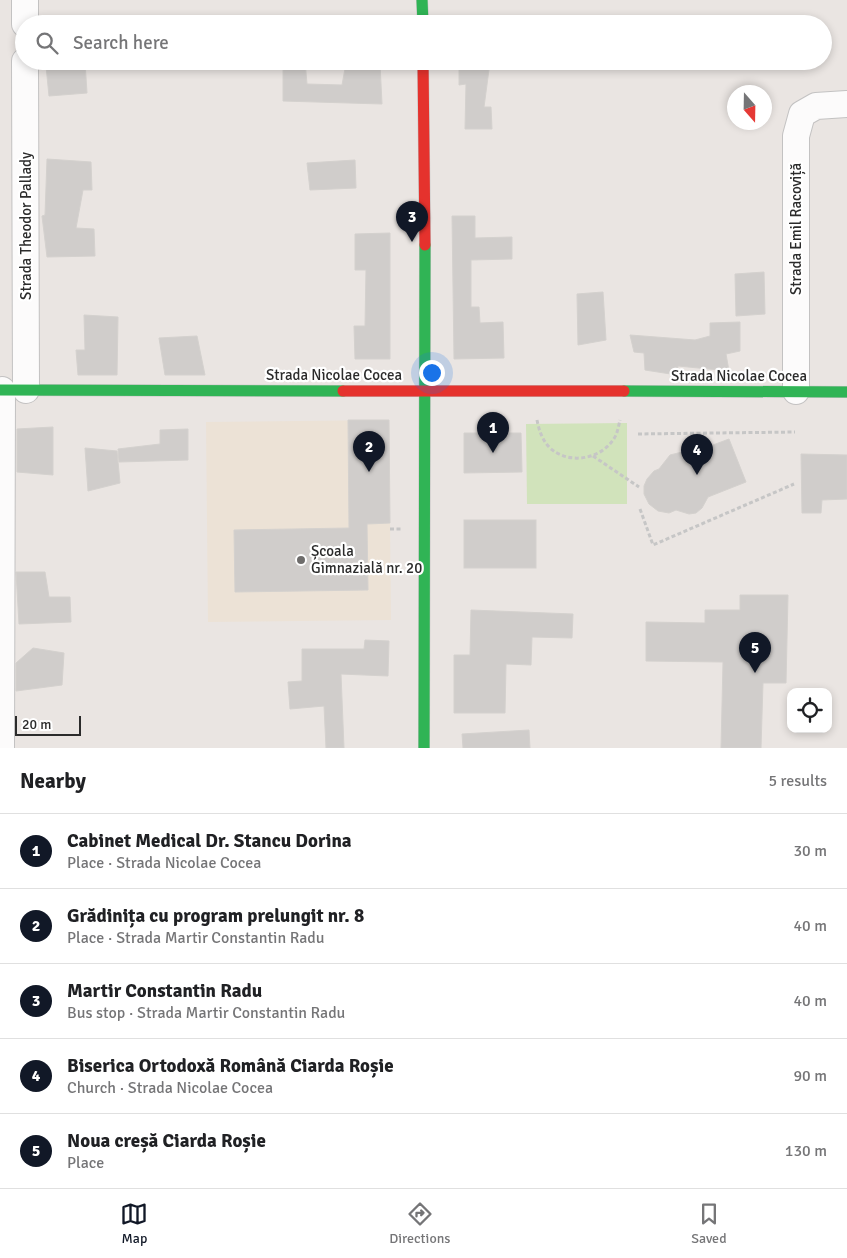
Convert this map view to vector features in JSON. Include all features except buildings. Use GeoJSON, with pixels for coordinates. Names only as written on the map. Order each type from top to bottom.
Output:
{"type":"FeatureCollection","features":[{"type":"Feature","properties":{"kind":"street"},"geometry":{"type":"LineString","coordinates":[[25,0],[25,15]]}},
{"type":"Feature","properties":{"kind":"street"},"geometry":{"type":"LineString","coordinates":[[422,0],[422,15]]}},
{"type":"Feature","properties":{"kind":"street","name":"Strada Theodor Pallady"},"geometry":{"type":"LineString","coordinates":[[1,748],[9,390],[25,70]]}},
{"type":"Feature","properties":{"kind":"street"},"geometry":{"type":"LineString","coordinates":[[423,70],[425,245],[424,748]]}},
{"type":"Feature","properties":{"kind":"street","name":"Strada Emil Racoviță"},"geometry":{"type":"LineString","coordinates":[[796,392],[796,136],[802,114],[816,106],[847,104]]}},
{"type":"Feature","properties":{"kind":"street","name":"Strada Nicolae Cocea"},"geometry":{"type":"LineString","coordinates":[[9,390],[847,392]]}},
{"type":"Feature","properties":{"kind":"path"},"geometry":{"type":"LineString","coordinates":[[537,420],[541,435],[550,447],[563,456],[578,458],[593,456],[607,448],[616,435],[620,420]]}},
{"type":"Feature","properties":{"kind":"path"},"geometry":{"type":"LineString","coordinates":[[638,434],[795,432]]}},
{"type":"Feature","properties":{"kind":"path"},"geometry":{"type":"LineString","coordinates":[[593,456],[639,487]]}},
{"type":"Feature","properties":{"kind":"path"},"geometry":{"type":"LineString","coordinates":[[640,509],[653,545],[794,484]]}},
{"type":"Feature","properties":{"kind":"shaded area"},"geometry":{"type":"Polygon","coordinates":[[[389,420],[391,620],[208,622],[206,422],[389,420]]]}},
{"type":"Feature","properties":{"kind":"green space"},"geometry":{"type":"Polygon","coordinates":[[[627,423],[627,504],[527,504],[526,424],[627,423]]]}},
{"type":"Feature","properties":{"kind":"traffic: fast"},"geometry":{"type":"LineString","coordinates":[[422,0],[423,15]]}},
{"type":"Feature","properties":{"kind":"traffic: fast"},"geometry":{"type":"LineString","coordinates":[[424,748],[425,245]]}},
{"type":"Feature","properties":{"kind":"traffic: fast"},"geometry":{"type":"LineString","coordinates":[[0,390],[343,391]]}},
{"type":"Feature","properties":{"kind":"traffic: fast"},"geometry":{"type":"LineString","coordinates":[[624,391],[847,392]]}},
{"type":"Feature","properties":{"kind":"traffic: jam"},"geometry":{"type":"LineString","coordinates":[[423,70],[425,245]]}},
{"type":"Feature","properties":{"kind":"traffic: jam"},"geometry":{"type":"LineString","coordinates":[[343,391],[624,391]]}},
{"type":"Feature","properties":{"kind":"place","name":"Martir Constantin Radu"},"geometry":{"type":"Point","coordinates":[412,242]}},
{"type":"Feature","properties":{"kind":"place","name":"Cabinet Medical Dr. Stancu Dorina"},"geometry":{"type":"Point","coordinates":[493,453]}},
{"type":"Feature","properties":{"kind":"place","name":"Grădinița cu program prelungit nr. 8"},"geometry":{"type":"Point","coordinates":[369,472]}},
{"type":"Feature","properties":{"kind":"place","name":"Biserica Ortodoxă Română Ciarda Roșie"},"geometry":{"type":"Point","coordinates":[697,475]}},
{"type":"Feature","properties":{"kind":"place","name":"Școala Gimnazială nr. 20"},"geometry":{"type":"Point","coordinates":[301,560]}},
{"type":"Feature","properties":{"kind":"place","name":"Noua creșă Ciarda Roșie"},"geometry":{"type":"Point","coordinates":[755,673]}}]}
